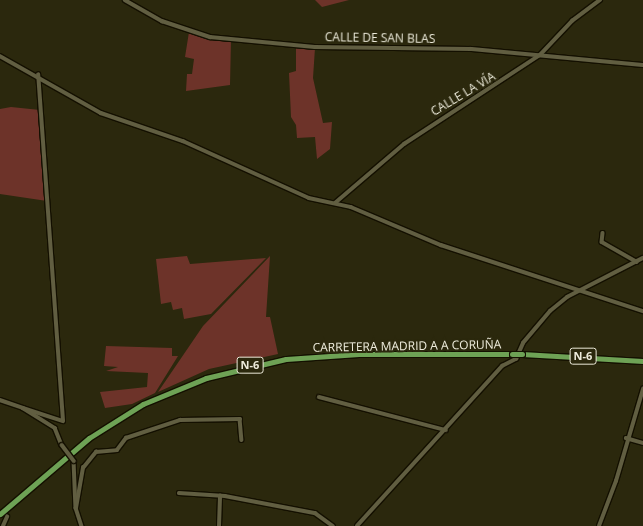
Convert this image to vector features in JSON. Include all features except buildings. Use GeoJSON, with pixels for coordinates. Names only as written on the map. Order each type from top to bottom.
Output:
{"type":"FeatureCollection","features":[{"type":"Feature","properties":{"kind":"highway","name":"CARRETERA MADRID A A CORUÑA"},"geometry":{"type":"LineString","coordinates":[[0,514],[23,492],[89,438],[143,404],[246,366],[359,354],[512,354],[643,361]]}},
{"type":"Feature","properties":{"kind":"highway","name":"N-6"},"geometry":{"type":"LineString","coordinates":[[0,508],[23,492]]}},
{"type":"Feature","properties":{"kind":"street","name":"CALLE DE SAN BLAS"},"geometry":{"type":"LineString","coordinates":[[125,0],[162,21],[210,37],[305,47],[471,49],[643,65]]}},
{"type":"Feature","properties":{"kind":"street","name":"CALLE LA VÍA"},"geometry":{"type":"LineString","coordinates":[[335,203],[410,140],[540,55],[572,21],[600,0]]}},
{"type":"Feature","properties":{"kind":"street"},"geometry":{"type":"LineString","coordinates":[[0,56],[38,75],[113,118],[183,141],[309,198],[335,203],[441,245],[643,311]]}},
{"type":"Feature","properties":{"kind":"street"},"geometry":{"type":"LineString","coordinates":[[0,400],[63,420],[38,75]]}},
{"type":"Feature","properties":{"kind":"street"},"geometry":{"type":"LineString","coordinates":[[604,233],[602,242],[637,262]]}},
{"type":"Feature","properties":{"kind":"street"},"geometry":{"type":"LineString","coordinates":[[357,526],[446,430],[502,366],[520,355],[524,343],[550,311],[580,290],[643,258]]}},
{"type":"Feature","properties":{"kind":"street"},"geometry":{"type":"LineString","coordinates":[[599,526],[616,481],[626,438],[643,389]]}},
{"type":"Feature","properties":{"kind":"street"},"geometry":{"type":"LineString","coordinates":[[319,397],[446,430]]}},
{"type":"Feature","properties":{"kind":"street"},"geometry":{"type":"LineString","coordinates":[[23,408],[55,428],[62,445],[74,461],[76,508],[82,526]]}},
{"type":"Feature","properties":{"kind":"street"},"geometry":{"type":"LineString","coordinates":[[76,508],[83,468],[96,452],[117,450],[126,438],[180,420],[240,420],[242,440]]}},
{"type":"Feature","properties":{"kind":"street"},"geometry":{"type":"LineString","coordinates":[[626,438],[643,443]]}},
{"type":"Feature","properties":{"kind":"street"},"geometry":{"type":"LineString","coordinates":[[179,493],[220,496],[321,514],[333,526]]}},
{"type":"Feature","properties":{"kind":"street"},"geometry":{"type":"LineString","coordinates":[[219,526],[220,496]]}},
{"type":"Feature","properties":{"kind":"street"},"geometry":{"type":"LineString","coordinates":[[3,526],[7,517]]}},
{"type":"Feature","properties":{"kind":"shaded area"},"geometry":{"type":"Polygon","coordinates":[[[315,0],[349,0],[322,7],[315,0]]]}},
{"type":"Feature","properties":{"kind":"shaded area"},"geometry":{"type":"Polygon","coordinates":[[[189,32],[231,39],[230,85],[186,91],[187,74],[192,74],[194,59],[185,57],[189,32]]]}},
{"type":"Feature","properties":{"kind":"shaded area"},"geometry":{"type":"Polygon","coordinates":[[[296,47],[315,48],[313,78],[323,123],[332,122],[330,149],[317,159],[315,137],[297,138],[296,125],[291,117],[289,73],[296,71],[296,47]]]}},
{"type":"Feature","properties":{"kind":"shaded area"},"geometry":{"type":"Polygon","coordinates":[[[11,107],[40,110],[47,201],[0,194],[0,109],[11,107]]]}},
{"type":"Feature","properties":{"kind":"shaded area"},"geometry":{"type":"Polygon","coordinates":[[[187,256],[190,264],[266,258],[211,314],[184,319],[182,308],[173,310],[171,302],[161,304],[156,259],[187,256]]]}},
{"type":"Feature","properties":{"kind":"shaded area"},"geometry":{"type":"Polygon","coordinates":[[[270,256],[266,317],[270,317],[278,354],[209,369],[158,392],[203,326],[270,256]]]}},
{"type":"Feature","properties":{"kind":"shaded area"},"geometry":{"type":"Polygon","coordinates":[[[106,346],[172,348],[172,356],[178,356],[155,393],[132,404],[105,408],[100,392],[147,387],[148,373],[106,371],[118,367],[104,366],[106,346]]]}}]}
